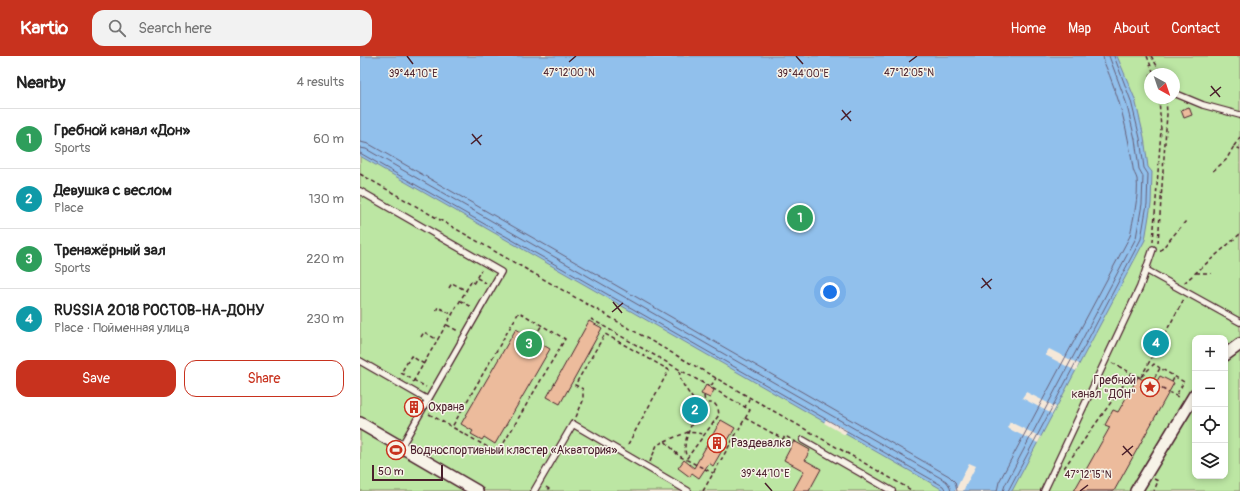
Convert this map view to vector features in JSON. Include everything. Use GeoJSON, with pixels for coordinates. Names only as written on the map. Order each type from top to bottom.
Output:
{"type":"FeatureCollection","features":[{"type":"Feature","properties":{"kind":"street"},"geometry":{"type":"LineString","coordinates":[[1228,353],[1240,344]]}},
{"type":"Feature","properties":{"kind":"street"},"geometry":{"type":"LineString","coordinates":[[1136,491],[1192,398]]}},
{"type":"Feature","properties":{"kind":"street"},"geometry":{"type":"LineString","coordinates":[[360,423],[477,491]]}},
{"type":"Feature","properties":{"kind":"lane"},"geometry":{"type":"LineString","coordinates":[[1180,95],[1203,105],[1240,115]]}},
{"type":"Feature","properties":{"kind":"lane"},"geometry":{"type":"LineString","coordinates":[[360,191],[501,272],[401,447]]}},
{"type":"Feature","properties":{"kind":"lane"},"geometry":{"type":"LineString","coordinates":[[1044,491],[1140,287],[1153,249]]}},
{"type":"Feature","properties":{"kind":"lane"},"geometry":{"type":"LineString","coordinates":[[1146,270],[1240,322]]}},
{"type":"Feature","properties":{"kind":"lane"},"geometry":{"type":"LineString","coordinates":[[360,361],[428,400]]}},
{"type":"Feature","properties":{"kind":"lane"},"geometry":{"type":"LineString","coordinates":[[534,491],[574,424],[688,491]]}},
{"type":"Feature","properties":{"kind":"lane"},"geometry":{"type":"LineString","coordinates":[[804,440],[892,491]]}},
{"type":"Feature","properties":{"kind":"path"},"geometry":{"type":"LineString","coordinates":[[1146,56],[1151,68]]}},
{"type":"Feature","properties":{"kind":"path"},"geometry":{"type":"LineString","coordinates":[[1151,56],[1158,68]]}},
{"type":"Feature","properties":{"kind":"path"},"geometry":{"type":"LineString","coordinates":[[1153,249],[1161,130],[1159,104]]}},
{"type":"Feature","properties":{"kind":"path"},"geometry":{"type":"LineString","coordinates":[[1158,243],[1167,114],[1166,104]]}},
{"type":"Feature","properties":{"kind":"path"},"geometry":{"type":"LineString","coordinates":[[1213,171],[1226,160],[1240,137]]}},
{"type":"Feature","properties":{"kind":"path"},"geometry":{"type":"LineString","coordinates":[[1234,146],[1240,149]]}},
{"type":"Feature","properties":{"kind":"path"},"geometry":{"type":"LineString","coordinates":[[360,174],[913,491]]}},
{"type":"Feature","properties":{"kind":"path"},"geometry":{"type":"LineString","coordinates":[[1159,252],[1186,221]]}},
{"type":"Feature","properties":{"kind":"path"},"geometry":{"type":"LineString","coordinates":[[1179,288],[1240,234]]}},
{"type":"Feature","properties":{"kind":"path"},"geometry":{"type":"LineString","coordinates":[[409,389],[471,282],[473,284],[492,251]]}},
{"type":"Feature","properties":{"kind":"path"},"geometry":{"type":"LineString","coordinates":[[1196,273],[1211,274]]}},
{"type":"Feature","properties":{"kind":"path"},"geometry":{"type":"LineString","coordinates":[[477,278],[493,287]]}},
{"type":"Feature","properties":{"kind":"path"},"geometry":{"type":"LineString","coordinates":[[449,288],[452,283],[467,291]]}},
{"type":"Feature","properties":{"kind":"path"},"geometry":{"type":"LineString","coordinates":[[1140,377],[1188,293]]}},
{"type":"Feature","properties":{"kind":"path"},"geometry":{"type":"LineString","coordinates":[[460,301],[478,311]]}},
{"type":"Feature","properties":{"kind":"path"},"geometry":{"type":"LineString","coordinates":[[436,311],[438,307],[453,315]]}},
{"type":"Feature","properties":{"kind":"path"},"geometry":{"type":"LineString","coordinates":[[422,410],[452,427],[498,453],[564,339],[519,312],[452,427]]}},
{"type":"Feature","properties":{"kind":"path"},"geometry":{"type":"LineString","coordinates":[[591,319],[750,410],[703,491]]}},
{"type":"Feature","properties":{"kind":"path"},"geometry":{"type":"LineString","coordinates":[[447,325],[465,335]]}},
{"type":"Feature","properties":{"kind":"path"},"geometry":{"type":"LineString","coordinates":[[535,336],[542,325]]}},
{"type":"Feature","properties":{"kind":"path"},"geometry":{"type":"LineString","coordinates":[[421,337],[424,332],[438,340]]}},
{"type":"Feature","properties":{"kind":"path"},"geometry":{"type":"LineString","coordinates":[[574,424],[583,401],[583,389],[575,385],[605,334],[669,370],[623,453]]}},
{"type":"Feature","properties":{"kind":"path"},"geometry":{"type":"LineString","coordinates":[[424,364],[411,356],[402,373],[433,391]]}},
{"type":"Feature","properties":{"kind":"path"},"geometry":{"type":"LineString","coordinates":[[1106,360],[1176,395],[1192,398]]}},
{"type":"Feature","properties":{"kind":"path"},"geometry":{"type":"LineString","coordinates":[[1149,362],[1184,382],[1176,395]]}},
{"type":"Feature","properties":{"kind":"path"},"geometry":{"type":"LineString","coordinates":[[1140,377],[1154,364]]}},
{"type":"Feature","properties":{"kind":"path"},"geometry":{"type":"LineString","coordinates":[[1150,384],[1160,368]]}},
{"type":"Feature","properties":{"kind":"path"},"geometry":{"type":"LineString","coordinates":[[681,370],[679,374],[682,381],[695,403],[701,406]]}},
{"type":"Feature","properties":{"kind":"path"},"geometry":{"type":"LineString","coordinates":[[1061,472],[1132,373]]}},
{"type":"Feature","properties":{"kind":"path"},"geometry":{"type":"LineString","coordinates":[[1172,382],[1175,376]]}},
{"type":"Feature","properties":{"kind":"path"},"geometry":{"type":"LineString","coordinates":[[710,387],[716,378]]}},
{"type":"Feature","properties":{"kind":"path"},"geometry":{"type":"LineString","coordinates":[[704,396],[705,403]]}},
{"type":"Feature","properties":{"kind":"path"},"geometry":{"type":"LineString","coordinates":[[745,407],[750,397]]}},
{"type":"Feature","properties":{"kind":"path"},"geometry":{"type":"LineString","coordinates":[[694,417],[688,411],[690,406],[695,403]]}},
{"type":"Feature","properties":{"kind":"path"},"geometry":{"type":"LineString","coordinates":[[687,458],[718,418],[719,411],[714,403],[705,403],[701,406]]}},
{"type":"Feature","properties":{"kind":"path"},"geometry":{"type":"LineString","coordinates":[[687,458],[685,448],[688,432],[694,417],[700,415],[702,412],[701,406]]}},
{"type":"Feature","properties":{"kind":"path"},"geometry":{"type":"LineString","coordinates":[[745,418],[783,439],[785,436],[798,443],[804,440],[809,431]]}},
{"type":"Feature","properties":{"kind":"path"},"geometry":{"type":"LineString","coordinates":[[650,463],[657,445],[688,432],[705,434]]}},
{"type":"Feature","properties":{"kind":"path"},"geometry":{"type":"LineString","coordinates":[[665,441],[679,456],[687,458],[713,473]]}},
{"type":"Feature","properties":{"kind":"green space"},"geometry":{"type":"Polygon","coordinates":[[[360,56],[1240,56],[1240,491],[360,491],[360,56]]]}},
{"type":"Feature","properties":{"kind":"water"},"geometry":{"type":"Polygon","coordinates":[[[360,56],[1117,56],[1135,99],[1144,137],[1148,167],[1152,172],[1151,204],[1145,240],[1012,491],[945,491],[360,156],[360,56]]]}},
{"type":"Feature","properties":{"kind":"pier"},"geometry":{"type":"Polygon","coordinates":[[[1049,349],[1079,364],[1076,371],[1045,355],[1049,349]]]}},
{"type":"Feature","properties":{"kind":"pier"},"geometry":{"type":"Polygon","coordinates":[[[1026,392],[1056,407],[1052,414],[1022,398],[1026,392]]]}},
{"type":"Feature","properties":{"kind":"pier"},"geometry":{"type":"Polygon","coordinates":[[[826,419],[847,430],[845,435],[824,423],[826,419]]]}},
{"type":"Feature","properties":{"kind":"pier"},"geometry":{"type":"Polygon","coordinates":[[[1010,422],[1041,437],[1038,443],[1007,428],[1010,422]]]}},
{"type":"Feature","properties":{"kind":"pier"},"geometry":{"type":"Polygon","coordinates":[[[969,463],[976,466],[963,491],[955,491],[969,463]]]}},
{"type":"Feature","properties":{"kind":"building"},"geometry":{"type":"Polygon","coordinates":[[[1189,107],[1192,115],[1184,118],[1181,110],[1189,107]]]}},
{"type":"Feature","properties":{"kind":"building"},"geometry":{"type":"Polygon","coordinates":[[[589,321],[602,328],[560,404],[547,397],[589,321]]]}},
{"type":"Feature","properties":{"kind":"building"},"geometry":{"type":"Polygon","coordinates":[[[516,329],[550,349],[495,444],[484,437],[482,440],[471,434],[473,431],[461,424],[516,329]]]}},
{"type":"Feature","properties":{"kind":"building"},"geometry":{"type":"Polygon","coordinates":[[[1160,376],[1174,383],[1114,491],[1074,491],[1110,427],[1105,425],[1113,410],[1118,412],[1138,377],[1154,386],[1160,376]]]}},
{"type":"Feature","properties":{"kind":"building"},"geometry":{"type":"Polygon","coordinates":[[[706,385],[714,390],[710,398],[701,394],[706,385]]]}},
{"type":"Feature","properties":{"kind":"building","name":"Раздевалка"},"geometry":{"type":"Polygon","coordinates":[[[721,420],[735,428],[713,466],[709,463],[699,478],[692,473],[690,477],[678,468],[684,460],[694,468],[721,420]]]}},
{"type":"Feature","properties":{"kind":"building"},"geometry":{"type":"Polygon","coordinates":[[[794,441],[810,450],[805,460],[821,469],[809,491],[793,491],[804,471],[784,460],[794,441]]]}},
{"type":"Feature","properties":{"kind":"place","name":"Гребной канал «Дон»"},"geometry":{"type":"Point","coordinates":[800,218]}},
{"type":"Feature","properties":{"kind":"place","name":"RUSSIA 2018 РОСТОВ-НА-ДОНУ"},"geometry":{"type":"Point","coordinates":[1156,343]}},
{"type":"Feature","properties":{"kind":"place","name":"Тренажёрный зал"},"geometry":{"type":"Point","coordinates":[529,344]}},
{"type":"Feature","properties":{"kind":"place","name":"Гребной канал \"ДОН\""},"geometry":{"type":"Point","coordinates":[1150,387]}},
{"type":"Feature","properties":{"kind":"place","name":"Охрана"},"geometry":{"type":"Point","coordinates":[414,407]}},
{"type":"Feature","properties":{"kind":"place","name":"Девушка с веслом"},"geometry":{"type":"Point","coordinates":[695,410]}},
{"type":"Feature","properties":{"kind":"place","name":"Раздевалка"},"geometry":{"type":"Point","coordinates":[717,443]}},
{"type":"Feature","properties":{"kind":"place","name":"Водноспортивный кластер «Акватория»"},"geometry":{"type":"Point","coordinates":[396,450]}}]}
